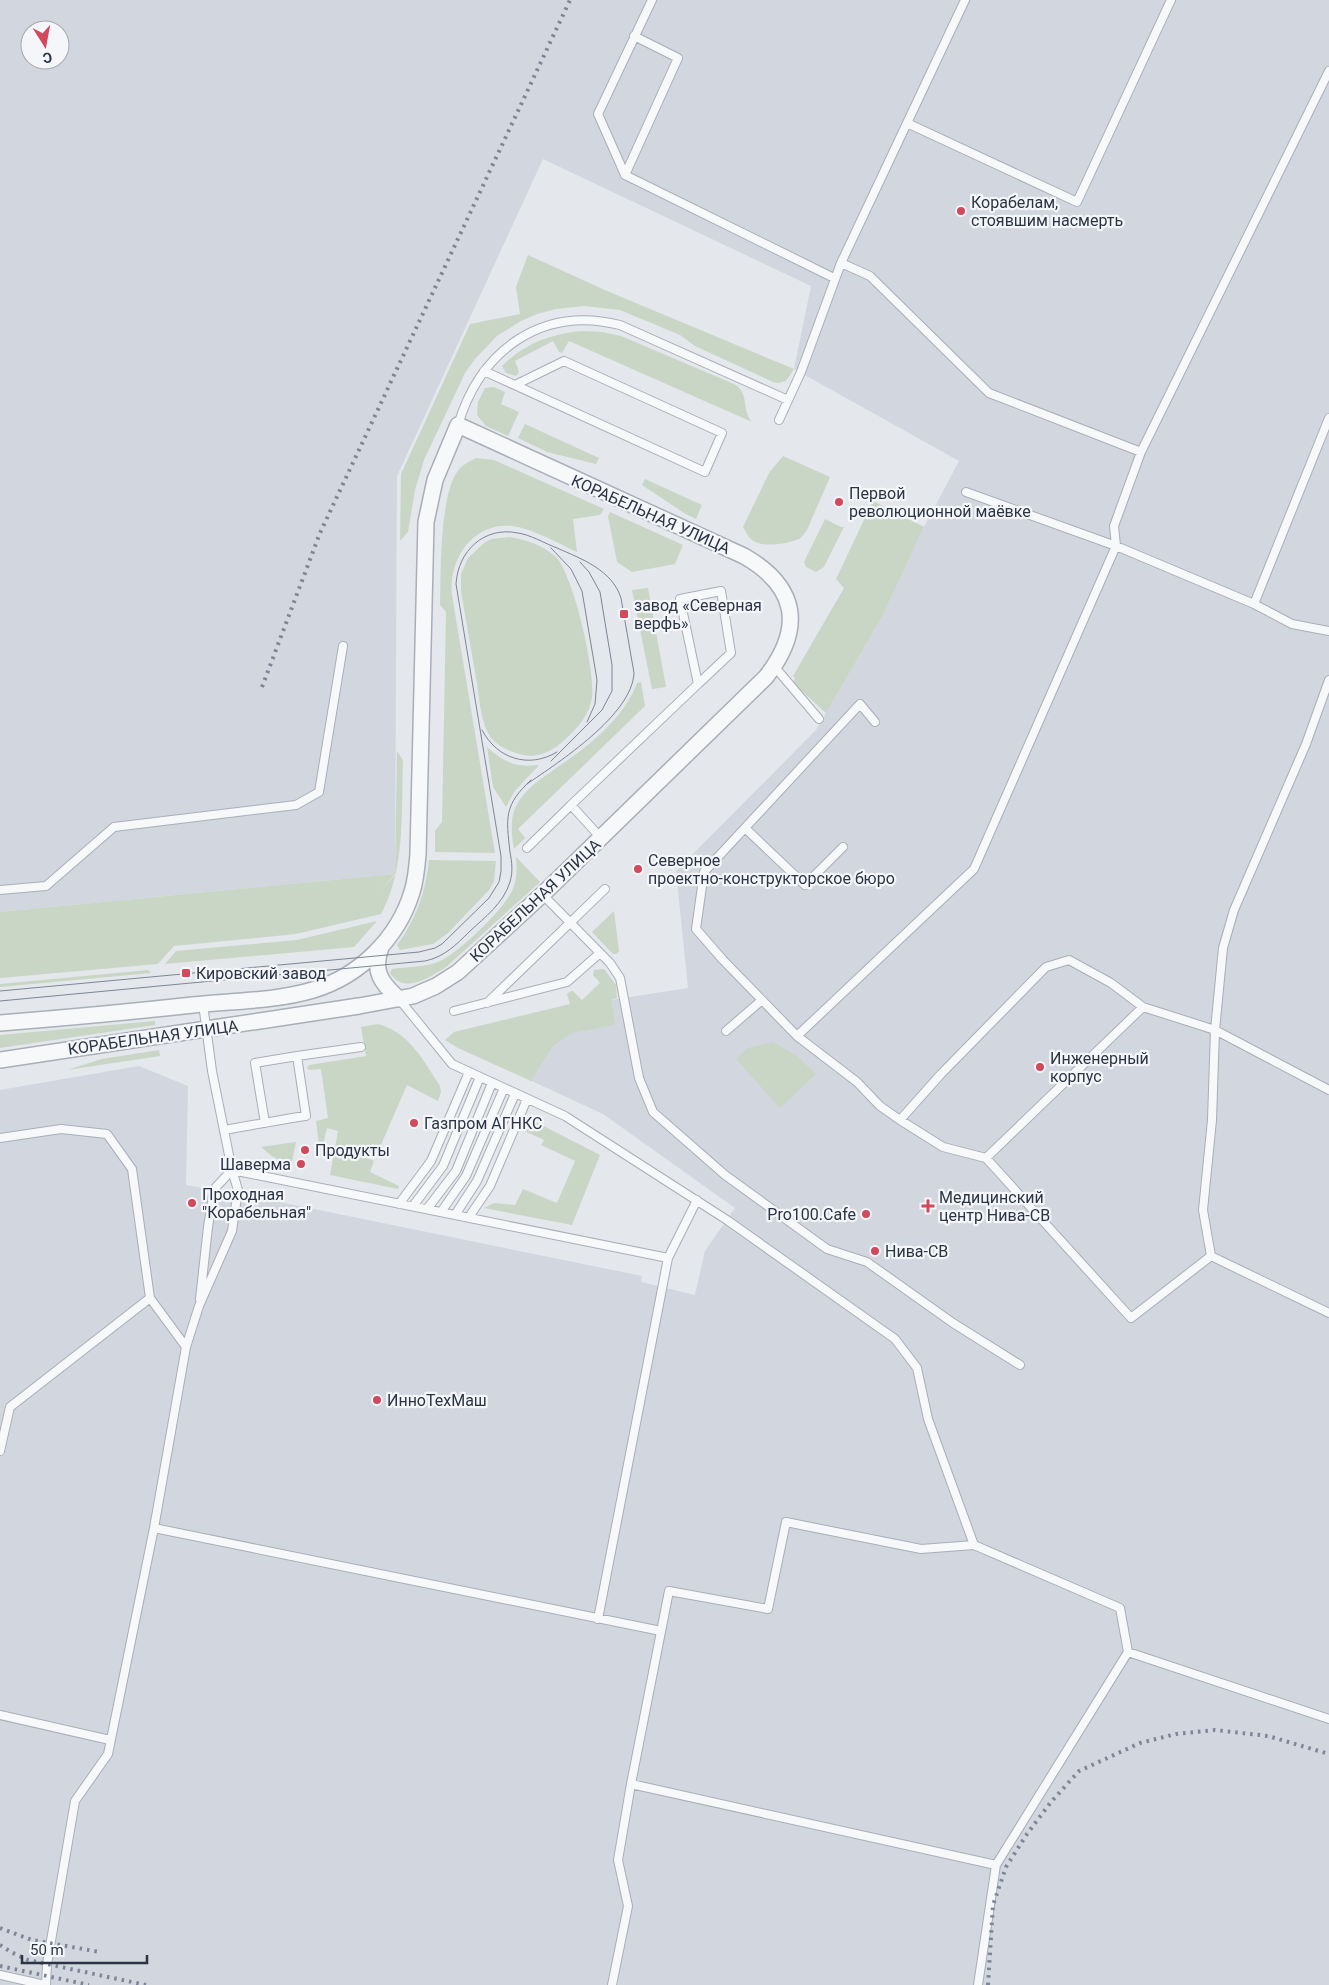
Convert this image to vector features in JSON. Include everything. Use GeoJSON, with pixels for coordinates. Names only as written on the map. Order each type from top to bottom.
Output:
{"type":"FeatureCollection","features":[{"type":"Feature","properties":{"kind":"street","name":"КОРАБЕЛЬНАЯ УЛИЦА"},"geometry":{"type":"LineString","coordinates":[[0,1023],[296,994],[325,986],[358,968],[381,947],[402,915],[412,892],[416,869],[418,854],[426,522],[435,480],[458,425],[723,546],[758,564],[779,584],[789,605],[791,616],[787,643],[774,666],[752,691],[601,838],[458,972],[424,992],[399,999],[0,1060]]}},
{"type":"Feature","properties":{"kind":"street"},"geometry":{"type":"LineString","coordinates":[[381,947],[377,957],[377,969],[387,988],[399,999]]}},
{"type":"Feature","properties":{"kind":"lane"},"geometry":{"type":"LineString","coordinates":[[652,0],[598,114],[625,175],[834,278]]}},
{"type":"Feature","properties":{"kind":"lane"},"geometry":{"type":"LineString","coordinates":[[779,420],[801,372],[841,262],[965,0]]}},
{"type":"Feature","properties":{"kind":"lane"},"geometry":{"type":"LineString","coordinates":[[907,123],[1076,202],[1172,0]]}},
{"type":"Feature","properties":{"kind":"lane"},"geometry":{"type":"LineString","coordinates":[[625,175],[678,58],[634,36]]}},
{"type":"Feature","properties":{"kind":"lane"},"geometry":{"type":"LineString","coordinates":[[797,1036],[974,868],[1116,546],[1114,526],[1141,452],[1329,71]]}},
{"type":"Feature","properties":{"kind":"lane"},"geometry":{"type":"LineString","coordinates":[[841,262],[870,276],[989,393],[1141,452]]}},
{"type":"Feature","properties":{"kind":"lane"},"geometry":{"type":"LineString","coordinates":[[458,425],[475,385],[484,371],[506,348],[527,334],[571,321],[601,321],[636,332],[788,400]]}},
{"type":"Feature","properties":{"kind":"lane"},"geometry":{"type":"LineString","coordinates":[[484,371],[705,472],[722,433],[564,361],[515,385]]}},
{"type":"Feature","properties":{"kind":"lane"},"geometry":{"type":"LineString","coordinates":[[1254,604],[1329,418]]}},
{"type":"Feature","properties":{"kind":"lane"},"geometry":{"type":"LineString","coordinates":[[966,492],[1116,546],[1254,604],[1292,624],[1329,631]]}},
{"type":"Feature","properties":{"kind":"lane"},"geometry":{"type":"LineString","coordinates":[[527,848],[731,653],[721,591],[680,599],[698,684]]}},
{"type":"Feature","properties":{"kind":"lane"},"geometry":{"type":"LineString","coordinates":[[0,890],[46,886],[114,827],[296,805],[319,792],[343,646]]}},
{"type":"Feature","properties":{"kind":"lane"},"geometry":{"type":"LineString","coordinates":[[774,666],[819,719]]}},
{"type":"Feature","properties":{"kind":"lane"},"geometry":{"type":"LineString","coordinates":[[1211,1256],[1203,1210],[1212,1120],[1215,1030],[1223,948],[1234,910],[1306,744],[1329,680]]}},
{"type":"Feature","properties":{"kind":"lane"},"geometry":{"type":"LineString","coordinates":[[875,722],[860,704],[704,872],[696,929],[797,1036],[857,1082],[880,1106],[943,1147],[986,1158],[1131,1318],[1211,1256]]}},
{"type":"Feature","properties":{"kind":"lane"},"geometry":{"type":"LineString","coordinates":[[572,805],[601,838]]}},
{"type":"Feature","properties":{"kind":"lane"},"geometry":{"type":"LineString","coordinates":[[745,828],[805,885],[843,847]]}},
{"type":"Feature","properties":{"kind":"lane"},"geometry":{"type":"LineString","coordinates":[[487,1003],[605,889]]}},
{"type":"Feature","properties":{"kind":"lane"},"geometry":{"type":"LineString","coordinates":[[542,894],[610,963],[620,978],[639,1078],[654,1112],[725,1175],[827,1249],[867,1262],[953,1324],[1020,1365]]}},
{"type":"Feature","properties":{"kind":"lane"},"geometry":{"type":"LineString","coordinates":[[454,1011],[567,982],[600,953]]}},
{"type":"Feature","properties":{"kind":"lane"},"geometry":{"type":"LineString","coordinates":[[900,1120],[941,1074],[1046,967],[1069,960],[1111,983],[1143,1007],[1215,1030],[1329,1090]]}},
{"type":"Feature","properties":{"kind":"lane"},"geometry":{"type":"LineString","coordinates":[[399,999],[452,1064],[565,1116],[697,1200],[895,1339],[917,1368],[928,1419],[974,1545]]}},
{"type":"Feature","properties":{"kind":"lane"},"geometry":{"type":"LineString","coordinates":[[726,1031],[762,1000]]}},
{"type":"Feature","properties":{"kind":"lane"},"geometry":{"type":"LineString","coordinates":[[0,1976],[45,1985],[75,1801],[108,1754],[154,1528],[186,1347],[199,1306],[232,1232],[238,1190],[232,1170],[212,1070],[203,1004]]}},
{"type":"Feature","properties":{"kind":"lane"},"geometry":{"type":"LineString","coordinates":[[986,1158],[1143,1007]]}},
{"type":"Feature","properties":{"kind":"lane"},"geometry":{"type":"LineString","coordinates":[[265,1123],[255,1063],[361,1047]]}},
{"type":"Feature","properties":{"kind":"lane"},"geometry":{"type":"LineString","coordinates":[[224,1130],[306,1116],[297,1056]]}},
{"type":"Feature","properties":{"kind":"lane"},"geometry":{"type":"LineString","coordinates":[[399,1204],[431,1161],[468,1072]]}},
{"type":"Feature","properties":{"kind":"lane"},"geometry":{"type":"LineString","coordinates":[[413,1206],[443,1166],[480,1078]]}},
{"type":"Feature","properties":{"kind":"lane"},"geometry":{"type":"LineString","coordinates":[[428,1209],[456,1171],[492,1083]]}},
{"type":"Feature","properties":{"kind":"lane"},"geometry":{"type":"LineString","coordinates":[[441,1212],[466,1176],[504,1088]]}},
{"type":"Feature","properties":{"kind":"lane"},"geometry":{"type":"LineString","coordinates":[[455,1214],[478,1181],[515,1094]]}},
{"type":"Feature","properties":{"kind":"lane"},"geometry":{"type":"LineString","coordinates":[[469,1217],[490,1186],[527,1099]]}},
{"type":"Feature","properties":{"kind":"lane"},"geometry":{"type":"LineString","coordinates":[[0,1138],[61,1129],[107,1134],[132,1169],[150,1298],[186,1347]]}},
{"type":"Feature","properties":{"kind":"lane"},"geometry":{"type":"LineString","coordinates":[[232,1170],[668,1258]]}},
{"type":"Feature","properties":{"kind":"lane"},"geometry":{"type":"LineString","coordinates":[[199,1306],[213,1196],[216,1187],[232,1170]]}},
{"type":"Feature","properties":{"kind":"lane"},"geometry":{"type":"LineString","coordinates":[[598,1619],[668,1258],[697,1200]]}},
{"type":"Feature","properties":{"kind":"lane"},"geometry":{"type":"LineString","coordinates":[[1211,1256],[1329,1313]]}},
{"type":"Feature","properties":{"kind":"lane"},"geometry":{"type":"LineString","coordinates":[[0,1451],[10,1407],[150,1298]]}},
{"type":"Feature","properties":{"kind":"lane"},"geometry":{"type":"LineString","coordinates":[[612,1985],[628,1906],[618,1860],[668,1591],[768,1609],[786,1522],[921,1549],[974,1545],[1120,1608],[1128,1652],[996,1865],[978,1985]]}},
{"type":"Feature","properties":{"kind":"lane"},"geometry":{"type":"LineString","coordinates":[[154,1528],[661,1631]]}},
{"type":"Feature","properties":{"kind":"lane"},"geometry":{"type":"LineString","coordinates":[[1128,1652],[1329,1719]]}},
{"type":"Feature","properties":{"kind":"lane"},"geometry":{"type":"LineString","coordinates":[[0,1715],[110,1740]]}},
{"type":"Feature","properties":{"kind":"lane"},"geometry":{"type":"LineString","coordinates":[[631,1784],[996,1865]]}},
{"type":"Feature","properties":{"kind":"shaded area"},"geometry":{"type":"Polygon","coordinates":[[[0,0],[1329,0],[1329,1985],[0,1985],[0,1090],[139,1066],[188,1086],[186,1185],[203,1188],[203,1194],[258,1206],[260,1198],[642,1276],[641,1282],[695,1295],[705,1251],[735,1208],[603,1114],[458,1047],[611,1000],[688,988],[676,871],[816,730],[882,617],[924,527],[959,461],[794,369],[811,286],[543,159],[397,476],[395,874],[0,912],[0,0]]]}},
{"type":"Feature","properties":{"kind":"green space"},"geometry":{"type":"Polygon","coordinates":[[[528,255],[607,291],[794,369],[786,381],[773,382],[695,346],[680,335],[620,310],[584,306],[556,309],[537,314],[521,321],[497,336],[475,359],[465,373],[424,460],[415,490],[408,532],[400,541],[401,474],[470,324],[520,314],[516,287],[528,255]]]}},
{"type":"Feature","properties":{"kind":"green space"},"geometry":{"type":"Polygon","coordinates":[[[581,331],[603,332],[621,336],[734,384],[742,392],[747,412],[752,422],[569,341],[562,353],[559,352],[553,341],[515,361],[519,372],[516,376],[506,373],[502,366],[510,358],[538,341],[581,331]]]}},
{"type":"Feature","properties":{"kind":"green space"},"geometry":{"type":"Polygon","coordinates":[[[494,387],[505,392],[501,404],[519,412],[508,436],[486,426],[477,415],[478,402],[485,388],[494,387]]]}},
{"type":"Feature","properties":{"kind":"green space"},"geometry":{"type":"Polygon","coordinates":[[[525,424],[599,458],[596,464],[547,452],[518,438],[525,424]]]}},
{"type":"Feature","properties":{"kind":"green space"},"geometry":{"type":"Polygon","coordinates":[[[783,456],[830,477],[807,530],[800,538],[788,542],[762,544],[752,540],[743,527],[769,473],[783,456]]]}},
{"type":"Feature","properties":{"kind":"green space"},"geometry":{"type":"Polygon","coordinates":[[[476,458],[494,460],[604,509],[600,515],[573,519],[577,552],[529,530],[512,526],[498,526],[486,530],[475,537],[459,556],[454,568],[452,595],[495,853],[435,852],[435,831],[442,822],[446,612],[440,605],[442,533],[448,495],[453,479],[460,468],[476,458]]]}},
{"type":"Feature","properties":{"kind":"green space"},"geometry":{"type":"Polygon","coordinates":[[[645,479],[702,505],[696,519],[642,485],[645,479]]]}},
{"type":"Feature","properties":{"kind":"green space"},"geometry":{"type":"Polygon","coordinates":[[[873,501],[924,527],[882,617],[826,713],[793,683],[795,678],[793,676],[844,588],[836,579],[873,501]]]}},
{"type":"Feature","properties":{"kind":"green space"},"geometry":{"type":"Polygon","coordinates":[[[610,512],[683,545],[675,564],[632,572],[617,562],[608,516],[610,512]]]}},
{"type":"Feature","properties":{"kind":"green space"},"geometry":{"type":"Polygon","coordinates":[[[825,519],[844,527],[824,567],[816,572],[806,567],[804,562],[825,519]]]}},
{"type":"Feature","properties":{"kind":"green space"},"geometry":{"type":"Polygon","coordinates":[[[510,537],[540,546],[555,556],[562,566],[576,601],[582,624],[592,685],[592,697],[588,711],[576,728],[553,749],[533,756],[508,750],[498,744],[485,727],[461,592],[461,574],[468,558],[491,539],[510,537]]]}},
{"type":"Feature","properties":{"kind":"green space"},"geometry":{"type":"Polygon","coordinates":[[[648,588],[666,687],[652,689],[632,590],[648,588]]]}},
{"type":"Feature","properties":{"kind":"green space"},"geometry":{"type":"Polygon","coordinates":[[[641,682],[645,706],[518,829],[525,838],[514,849],[513,816],[514,810],[521,798],[534,784],[582,750],[604,730],[624,708],[637,683],[641,682]]]}},
{"type":"Feature","properties":{"kind":"green space"},"geometry":{"type":"Polygon","coordinates":[[[487,747],[510,763],[523,766],[539,765],[514,792],[506,807],[493,787],[487,747]]]}},
{"type":"Feature","properties":{"kind":"green space"},"geometry":{"type":"Polygon","coordinates":[[[397,751],[403,760],[401,839],[395,878],[381,914],[296,934],[174,946],[158,964],[0,978],[0,912],[395,874],[378,894],[395,875],[397,751]]]}},
{"type":"Feature","properties":{"kind":"green space"},"geometry":{"type":"Polygon","coordinates":[[[516,857],[540,882],[446,967],[425,979],[410,983],[402,983],[390,973],[392,969],[438,962],[468,941],[499,909],[512,891],[516,875],[516,857]]]}},
{"type":"Feature","properties":{"kind":"green space"},"geometry":{"type":"Polygon","coordinates":[[[429,860],[496,861],[494,881],[489,890],[448,933],[433,944],[400,950],[397,945],[410,926],[423,894],[429,860]]]}},
{"type":"Feature","properties":{"kind":"green space"},"geometry":{"type":"Polygon","coordinates":[[[614,911],[619,951],[616,954],[613,954],[592,932],[614,911]]]}},
{"type":"Feature","properties":{"kind":"green space"},"geometry":{"type":"Polygon","coordinates":[[[377,921],[354,947],[165,964],[176,951],[297,940],[377,921]]]}},
{"type":"Feature","properties":{"kind":"green space"},"geometry":{"type":"Polygon","coordinates":[[[604,969],[616,985],[617,998],[611,1000],[615,1025],[572,1033],[552,1047],[531,1081],[458,1048],[445,1040],[454,1032],[570,1004],[567,994],[571,991],[582,1000],[600,983],[593,975],[594,970],[604,969]]]}},
{"type":"Feature","properties":{"kind":"green space"},"geometry":{"type":"Polygon","coordinates":[[[148,970],[151,973],[0,987],[0,984],[148,970]]]}},
{"type":"Feature","properties":{"kind":"green space"},"geometry":{"type":"Polygon","coordinates":[[[155,1021],[155,1025],[0,1048],[0,1035],[155,1021]]]}},
{"type":"Feature","properties":{"kind":"green space"},"geometry":{"type":"Polygon","coordinates":[[[378,1024],[389,1028],[407,1040],[428,1066],[440,1086],[441,1092],[438,1101],[407,1085],[380,1147],[373,1144],[367,1158],[374,1161],[370,1172],[399,1186],[398,1189],[330,1175],[338,1131],[327,1128],[323,1145],[319,1144],[316,1121],[328,1118],[321,1069],[309,1070],[307,1068],[309,1065],[366,1056],[361,1027],[378,1024]]]}},
{"type":"Feature","properties":{"kind":"green space"},"geometry":{"type":"Polygon","coordinates":[[[773,1042],[797,1056],[816,1074],[780,1108],[736,1059],[748,1048],[773,1042]]]}},
{"type":"Feature","properties":{"kind":"green space"},"geometry":{"type":"Polygon","coordinates":[[[159,1050],[160,1056],[67,1070],[102,1059],[159,1050]]]}},
{"type":"Feature","properties":{"kind":"green space"},"geometry":{"type":"Polygon","coordinates":[[[526,1117],[600,1155],[572,1225],[484,1208],[494,1203],[515,1205],[523,1189],[557,1203],[575,1161],[541,1145],[544,1140],[520,1129],[526,1117]]]}},
{"type":"Feature","properties":{"kind":"green space"},"geometry":{"type":"Polygon","coordinates":[[[296,1142],[291,1166],[273,1157],[261,1147],[296,1142]]]}},
{"type":"Feature","properties":{"kind":"tram line"},"geometry":{"type":"LineString","coordinates":[[0,991],[419,952],[442,944],[489,898],[499,882],[501,871],[501,856],[456,584],[462,561],[468,552],[484,537],[494,533],[506,532],[528,535],[595,567],[611,580],[621,598],[634,673],[630,689],[621,705],[608,721],[592,736],[527,784]]}},
{"type":"Feature","properties":{"kind":"tram line"},"geometry":{"type":"LineString","coordinates":[[551,548],[571,569],[582,591],[597,680],[595,704],[587,722]]}},
{"type":"Feature","properties":{"kind":"tram line"},"geometry":{"type":"LineString","coordinates":[[551,761],[602,710],[612,691],[612,665],[600,592],[589,572],[580,562]]}},
{"type":"Feature","properties":{"kind":"tram line"},"geometry":{"type":"LineString","coordinates":[[482,730],[496,748],[515,758],[536,760],[557,752]]}},
{"type":"Feature","properties":{"kind":"tram line"},"geometry":{"type":"LineString","coordinates":[[0,1001],[425,961],[438,957],[454,946],[487,915],[498,904],[507,890],[512,871],[508,830],[509,812],[516,797],[531,780]]}},
{"type":"Feature","properties":{"kind":"railway"},"geometry":{"type":"LineString","coordinates":[[262,687],[320,533],[570,0]]}},
{"type":"Feature","properties":{"kind":"railway"},"geometry":{"type":"LineString","coordinates":[[988,1985],[993,1905],[1006,1867],[1027,1834],[1051,1802],[1079,1771],[1140,1743],[1176,1734],[1215,1730],[1268,1736],[1329,1754]]}},
{"type":"Feature","properties":{"kind":"railway"},"geometry":{"type":"LineString","coordinates":[[0,1928],[32,1940],[100,1952]]}},
{"type":"Feature","properties":{"kind":"railway"},"geometry":{"type":"LineString","coordinates":[[0,1945],[28,1960],[146,1985]]}},
{"type":"Feature","properties":{"kind":"railway"},"geometry":{"type":"LineString","coordinates":[[0,1966],[89,1985]]}},
{"type":"Feature","properties":{"kind":"place","name":"Корабелам, стоявшим насмерть"},"geometry":{"type":"Point","coordinates":[961,211]}},
{"type":"Feature","properties":{"kind":"place","name":"Первой революционной маёвке"},"geometry":{"type":"Point","coordinates":[839,502]}},
{"type":"Feature","properties":{"kind":"place","name":"завод «Северная верфь»"},"geometry":{"type":"Point","coordinates":[624,614]}},
{"type":"Feature","properties":{"kind":"place","name":"Северное проектно-конструкторское бюро"},"geometry":{"type":"Point","coordinates":[638,869]}},
{"type":"Feature","properties":{"kind":"place","name":"Кировский завод"},"geometry":{"type":"Point","coordinates":[186,973]}},
{"type":"Feature","properties":{"kind":"place","name":"Инженерный корпус"},"geometry":{"type":"Point","coordinates":[1040,1067]}},
{"type":"Feature","properties":{"kind":"place","name":"Газпром АГНКС"},"geometry":{"type":"Point","coordinates":[414,1123]}},
{"type":"Feature","properties":{"kind":"place","name":"Продукты"},"geometry":{"type":"Point","coordinates":[305,1150]}},
{"type":"Feature","properties":{"kind":"place","name":"Шаверма"},"geometry":{"type":"Point","coordinates":[301,1164]}},
{"type":"Feature","properties":{"kind":"place","name":"Проходная \"Корабельная\""},"geometry":{"type":"Point","coordinates":[192,1203]}},
{"type":"Feature","properties":{"kind":"place","name":"Медицинский центр Нива-СВ"},"geometry":{"type":"Point","coordinates":[928,1206]}},
{"type":"Feature","properties":{"kind":"place","name":"Pro100.Cafe"},"geometry":{"type":"Point","coordinates":[866,1214]}},
{"type":"Feature","properties":{"kind":"place","name":"Нива-СВ"},"geometry":{"type":"Point","coordinates":[875,1251]}},
{"type":"Feature","properties":{"kind":"place","name":"ИнноТехМаш"},"geometry":{"type":"Point","coordinates":[377,1400]}}]}
